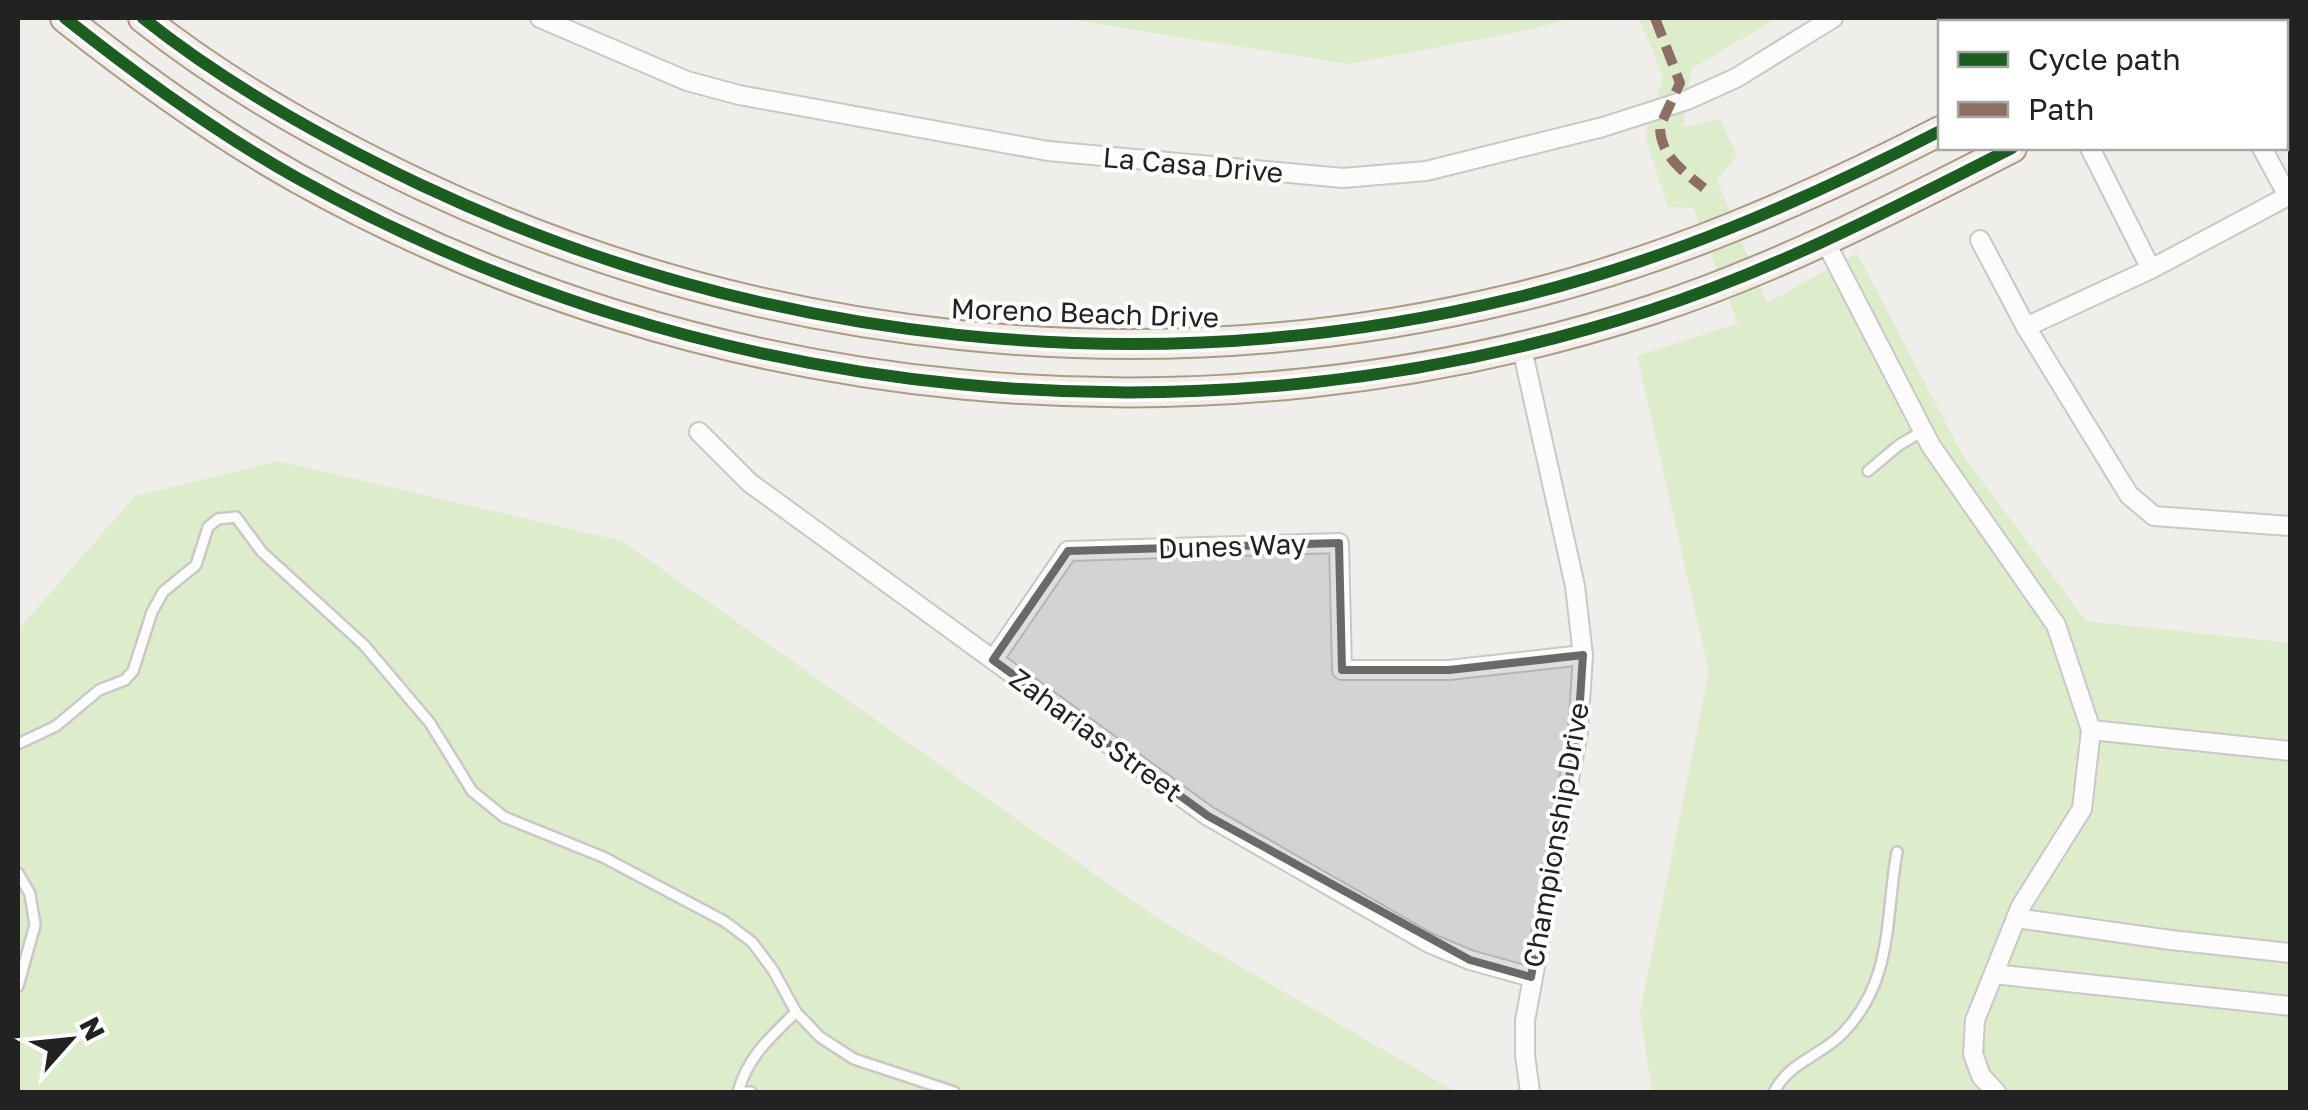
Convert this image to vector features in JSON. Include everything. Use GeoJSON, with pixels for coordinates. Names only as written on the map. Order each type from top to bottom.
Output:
{"type":"FeatureCollection","features":[{"type":"Feature","properties":{"kind":"main road"},"geometry":{"type":"LineString","coordinates":[[65,18],[165,94],[295,176],[475,263],[585,303],[709,341],[824,367],[1058,392],[1239,391],[1366,378],[1480,356],[1652,310],[1758,270],[2008,150]]}},
{"type":"Feature","properties":{"kind":"main road","name":"Moreno Beach Drive"},"geometry":{"type":"LineString","coordinates":[[143,18],[248,91],[346,150],[490,218],[605,260],[720,294],[853,322],[990,340],[1151,345],[1234,342],[1352,330],[1514,298],[1644,261],[1721,233],[1938,131]]}},
{"type":"Feature","properties":{"kind":"main road"},"geometry":{"type":"LineString","coordinates":[[1514,298],[1521,344]]}},
{"type":"Feature","properties":{"kind":"street","name":"La Casa Drive"},"geometry":{"type":"LineString","coordinates":[[540,18],[687,81],[738,95],[1048,151],[1343,178],[1426,171],[1602,127],[1687,100],[1736,78],[1833,18]]}},
{"type":"Feature","properties":{"kind":"street"},"geometry":{"type":"LineString","coordinates":[[2091,150],[2151,269]]}},
{"type":"Feature","properties":{"kind":"street"},"geometry":{"type":"LineString","coordinates":[[2026,327],[2151,269],[2289,196],[2263,150]]}},
{"type":"Feature","properties":{"kind":"street"},"geometry":{"type":"LineString","coordinates":[[1980,240],[2026,327],[2129,495],[2154,516],[2290,526]]}},
{"type":"Feature","properties":{"kind":"street"},"geometry":{"type":"LineString","coordinates":[[1825,241],[1948,474],[2056,625],[2091,730],[2082,808],[2016,918],[1976,1020],[1972,1042],[1981,1076],[1996,1092]]}},
{"type":"Feature","properties":{"kind":"street","name":"Championship Drive"},"geometry":{"type":"LineString","coordinates":[[1521,344],[1575,586],[1584,655],[1578,730],[1531,977],[1524,1055],[1530,1092]]}},
{"type":"Feature","properties":{"kind":"street","name":"Zaharias Street"},"geometry":{"type":"LineString","coordinates":[[699,432],[750,483],[1208,816],[1429,943],[1470,960],[1531,977]]}},
{"type":"Feature","properties":{"kind":"street","name":"Dunes Way"},"geometry":{"type":"LineString","coordinates":[[993,660],[1068,551],[1338,543],[1342,670],[1449,670],[1584,655]]}},
{"type":"Feature","properties":{"kind":"street"},"geometry":{"type":"LineString","coordinates":[[2091,730],[2290,751]]}},
{"type":"Feature","properties":{"kind":"street"},"geometry":{"type":"LineString","coordinates":[[2016,918],[2290,953]]}},
{"type":"Feature","properties":{"kind":"street"},"geometry":{"type":"LineString","coordinates":[[1994,974],[2290,1006]]}},
{"type":"Feature","properties":{"kind":"lane"},"geometry":{"type":"LineString","coordinates":[[1868,471],[1899,445],[1923,432]]}},
{"type":"Feature","properties":{"kind":"lane"},"geometry":{"type":"LineString","coordinates":[[18,744],[56,726],[99,690],[125,680],[134,670],[152,612],[163,592],[196,565],[208,527],[218,519],[236,517],[262,552],[364,646],[430,723],[472,791],[504,818],[603,857],[724,920],[752,942],[774,970],[796,1012],[820,1038],[854,1059],[954,1092]]}},
{"type":"Feature","properties":{"kind":"lane"},"geometry":{"type":"LineString","coordinates":[[1774,1092],[1789,1070],[1840,1036],[1863,1010],[1883,966],[1897,852]]}},
{"type":"Feature","properties":{"kind":"lane"},"geometry":{"type":"LineString","coordinates":[[18,873],[30,894],[35,925],[18,986]]}},
{"type":"Feature","properties":{"kind":"lane"},"geometry":{"type":"LineString","coordinates":[[752,1092],[739,1092],[744,1070],[756,1051],[796,1012]]}},
{"type":"Feature","properties":{"kind":"highlighted area"},"geometry":{"type":"Polygon","coordinates":[[[1339,543],[1342,670],[1449,670],[1583,655],[1578,731],[1531,977],[1470,960],[1208,816],[993,660],[1068,551],[1339,543]]]}},
{"type":"Feature","properties":{"kind":"green space"},"geometry":{"type":"Polygon","coordinates":[[[1061,18],[1574,18],[1349,64],[1061,18]]]}},
{"type":"Feature","properties":{"kind":"green space"},"geometry":{"type":"Polygon","coordinates":[[[1639,18],[1777,18],[1691,69],[1683,127],[1720,119],[1737,156],[1717,180],[1767,303],[1857,253],[1962,454],[2086,621],[2290,643],[2290,1092],[1652,1092],[1640,1012],[1709,672],[1637,356],[1738,323],[1693,208],[1668,207],[1645,137],[1663,77],[1639,18]]]}},
{"type":"Feature","properties":{"kind":"green space"},"geometry":{"type":"Polygon","coordinates":[[[278,461],[622,541],[1157,918],[1456,1092],[18,1092],[18,630],[135,496],[278,461]]]}},
{"type":"Feature","properties":{"kind":"marked path"},"geometry":{"type":"LineString","coordinates":[[1655,18],[1680,83],[1660,126],[1661,137],[1674,162],[1704,188]]}},
{"type":"Feature","properties":{"kind":"cycle path"},"geometry":{"type":"LineString","coordinates":[[65,18],[236,142],[297,178],[454,255],[618,316],[788,359],[960,384],[1134,392],[1309,383],[1482,355],[1698,294],[1835,236],[2008,150]]}},
{"type":"Feature","properties":{"kind":"cycle path"},"geometry":{"type":"LineString","coordinates":[[143,18],[208,66],[313,130],[421,185],[550,239],[683,283],[820,315],[958,335],[1097,344],[1237,340],[1376,325],[1514,298],[1679,248],[1837,182],[1938,132]]}}]}
